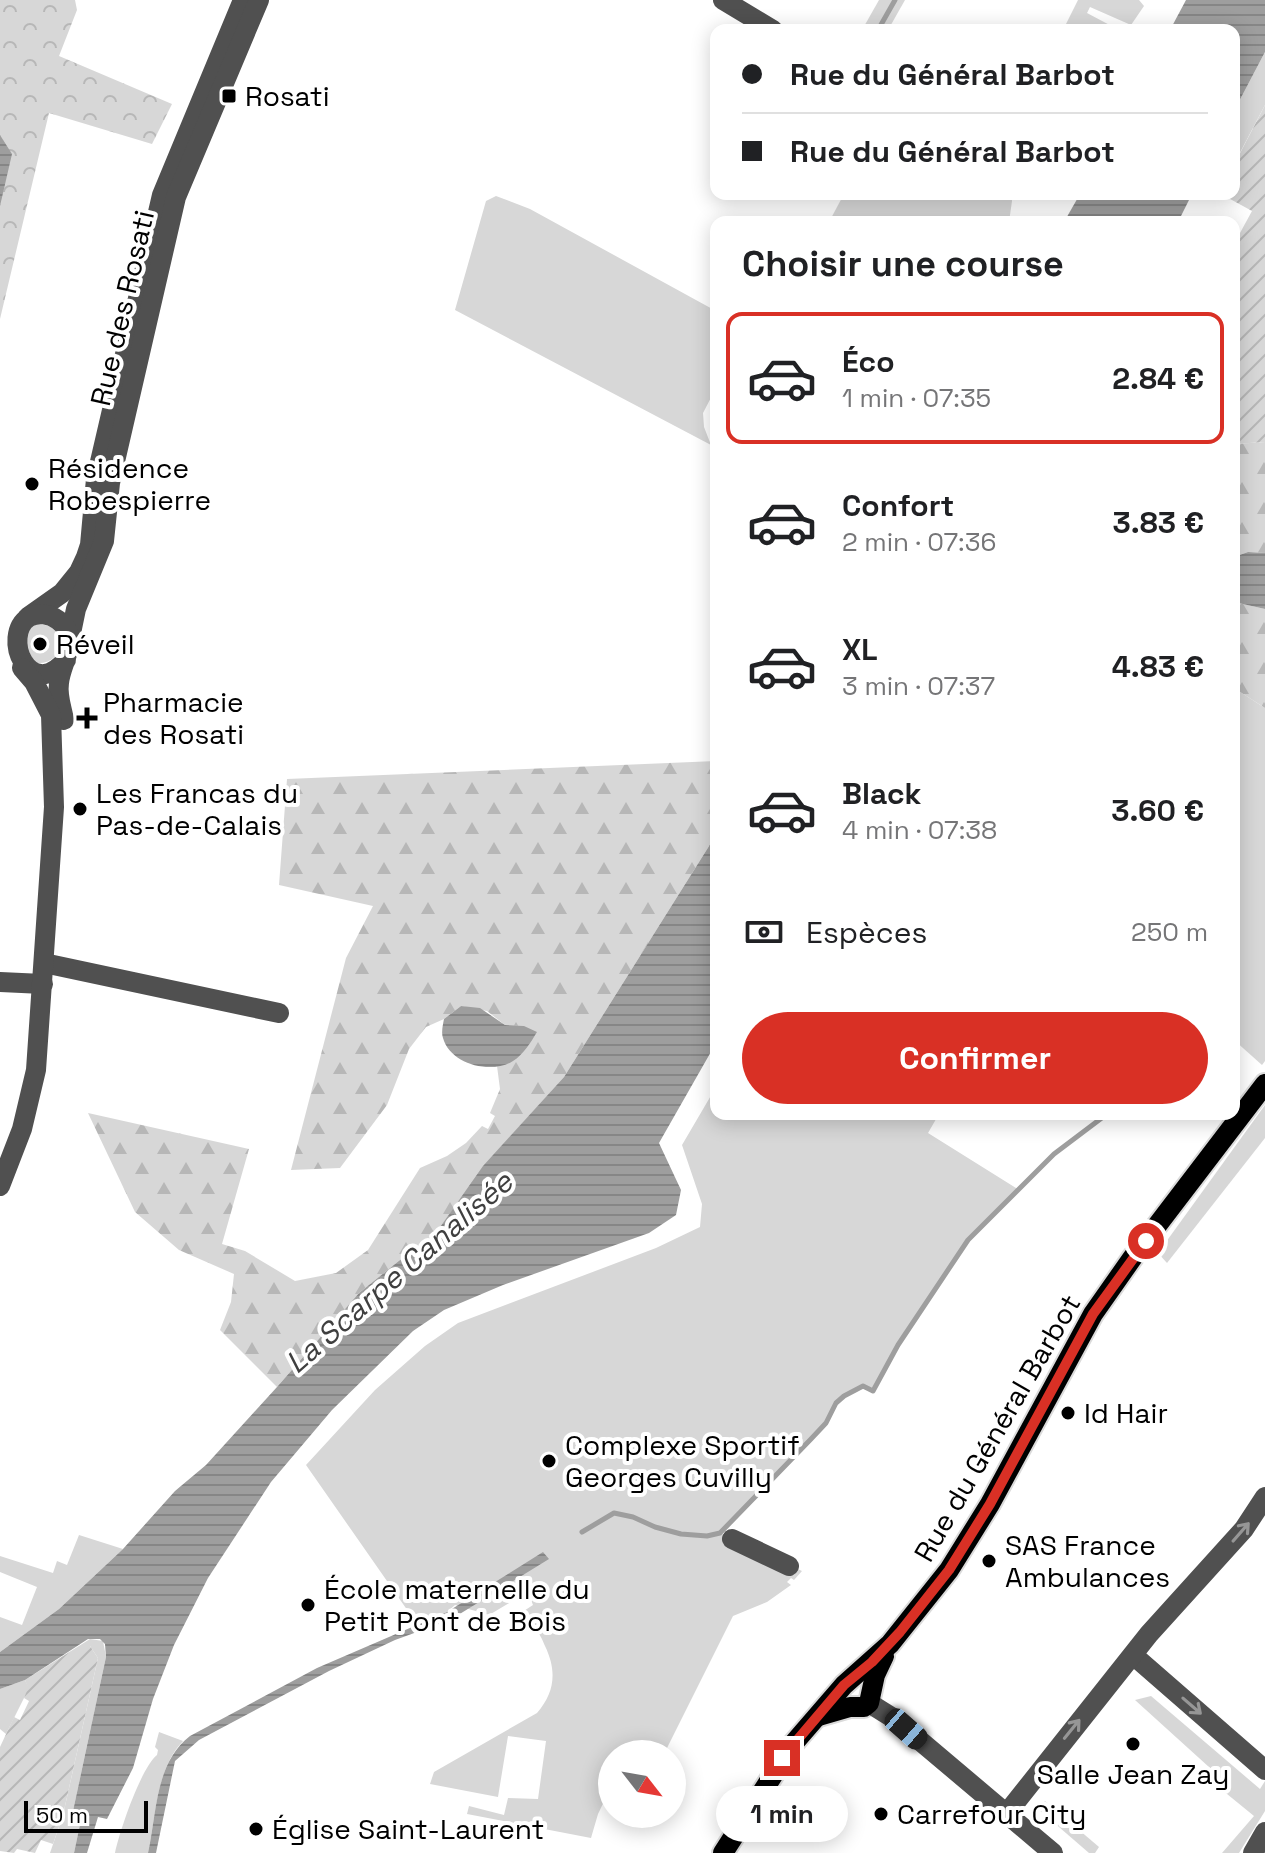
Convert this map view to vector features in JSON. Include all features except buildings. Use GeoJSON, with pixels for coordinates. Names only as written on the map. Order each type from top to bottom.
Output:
{"type":"FeatureCollection","features":[{"type":"Feature","properties":{"kind":"main road","name":"Rue du Général Barbot"},"geometry":{"type":"LineString","coordinates":[[1240,1117],[1265,1084]]}},
{"type":"Feature","properties":{"kind":"main road","name":"Rue du Général Barbot"},"geometry":{"type":"LineString","coordinates":[[858,1693],[875,1675],[890,1644],[933,1592],[970,1536],[1093,1314],[1238,1120]]}},
{"type":"Feature","properties":{"kind":"main road"},"geometry":{"type":"LineString","coordinates":[[723,1853],[782,1758],[819,1716],[858,1693]]}},
{"type":"Feature","properties":{"kind":"street","name":"Rue des Rosati"},"geometry":{"type":"LineString","coordinates":[[0,632],[62,593],[79,572],[86,557],[91,539],[96,479],[162,195],[243,0]]}},
{"type":"Feature","properties":{"kind":"street","name":"Rue des Rosati"},"geometry":{"type":"LineString","coordinates":[[70,638],[76,609],[104,541],[110,483],[176,197],[259,0]]}},
{"type":"Feature","properties":{"kind":"street"},"geometry":{"type":"LineString","coordinates":[[723,0],[763,24]]}},
{"type":"Feature","properties":{"kind":"street"},"geometry":{"type":"LineString","coordinates":[[0,1186],[30,1102],[37,1061],[54,807],[51,715],[41,693],[12,653],[10,644],[14,630],[24,619],[42,614],[56,619],[70,638],[58,689],[65,735],[54,807]]}},
{"type":"Feature","properties":{"kind":"street"},"geometry":{"type":"LineString","coordinates":[[0,654],[34,674],[56,670],[66,660]]}},
{"type":"Feature","properties":{"kind":"street"},"geometry":{"type":"LineString","coordinates":[[0,982],[43,974],[279,1013]]}},
{"type":"Feature","properties":{"kind":"street"},"geometry":{"type":"LineString","coordinates":[[1007,1813],[1133,1655],[1244,1529],[1265,1497]]}},
{"type":"Feature","properties":{"kind":"street"},"geometry":{"type":"LineString","coordinates":[[732,1539],[789,1566]]}},
{"type":"Feature","properties":{"kind":"street"},"geometry":{"type":"LineString","coordinates":[[1133,1655],[1265,1770]]}},
{"type":"Feature","properties":{"kind":"street"},"geometry":{"type":"LineString","coordinates":[[858,1693],[893,1718],[1053,1853]]}},
{"type":"Feature","properties":{"kind":"street"},"geometry":{"type":"LineString","coordinates":[[1253,1853],[1265,1832]]}},
{"type":"Feature","properties":{"kind":"green space"},"geometry":{"type":"Polygon","coordinates":[[[0,0],[75,0],[77,10],[59,56],[172,104],[152,144],[49,113],[0,319],[0,0]]]}},
{"type":"Feature","properties":{"kind":"green space"},"geometry":{"type":"Polygon","coordinates":[[[879,0],[905,0],[891,24],[865,24],[879,0]]]}},
{"type":"Feature","properties":{"kind":"green space"},"geometry":{"type":"Polygon","coordinates":[[[1078,0],[1139,0],[1144,6],[1132,24],[1090,7],[1087,13],[1108,24],[1066,24],[1078,0]]]}},
{"type":"Feature","properties":{"kind":"green space"},"geometry":{"type":"Polygon","coordinates":[[[1265,52],[1265,105],[1240,153],[1240,100],[1265,52]]]}},
{"type":"Feature","properties":{"kind":"green space"},"geometry":{"type":"Polygon","coordinates":[[[1265,105],[1265,442],[1240,444],[1240,233],[1252,211],[1232,200],[1240,200],[1240,153],[1265,105]]]}},
{"type":"Feature","properties":{"kind":"green space"},"geometry":{"type":"Polygon","coordinates":[[[496,196],[530,209],[710,308],[710,400],[703,413],[710,444],[455,310],[486,201],[496,196]]]}},
{"type":"Feature","properties":{"kind":"green space"},"geometry":{"type":"Polygon","coordinates":[[[841,200],[1012,201],[1010,216],[832,216],[841,200]]]}},
{"type":"Feature","properties":{"kind":"green space"},"geometry":{"type":"Polygon","coordinates":[[[1265,442],[1265,553],[1240,555],[1240,444],[1265,442]]]}},
{"type":"Feature","properties":{"kind":"green space"},"geometry":{"type":"Polygon","coordinates":[[[1240,603],[1265,609],[1265,708],[1240,692],[1240,603]]]}},
{"type":"Feature","properties":{"kind":"green space"},"geometry":{"type":"Polygon","coordinates":[[[36,624],[46,625],[58,636],[58,651],[54,658],[46,662],[35,663],[21,636],[36,624]]]}},
{"type":"Feature","properties":{"kind":"green space"},"geometry":{"type":"Polygon","coordinates":[[[1240,692],[1265,708],[1265,1061],[1262,1065],[1240,1045],[1240,692]]]}},
{"type":"Feature","properties":{"kind":"green space"},"geometry":{"type":"Polygon","coordinates":[[[710,761],[710,845],[564,1077],[484,1166],[431,1240],[405,1256],[359,1293],[277,1387],[220,1330],[231,1302],[234,1274],[179,1250],[135,1212],[88,1113],[249,1149],[222,1244],[245,1251],[295,1281],[336,1273],[368,1250],[420,1168],[447,1156],[466,1143],[482,1126],[488,1129],[495,1116],[490,1113],[500,1089],[497,1066],[512,1061],[524,1026],[505,1025],[487,1011],[461,1006],[444,1019],[426,1027],[409,1049],[387,1105],[340,1168],[291,1170],[346,958],[373,906],[279,885],[287,779],[710,761]]]}},
{"type":"Feature","properties":{"kind":"green space","name":"Complexe Sportif Georges Cuvilly"},"geometry":{"type":"Polygon","coordinates":[[[710,1097],[710,1120],[936,1120],[928,1133],[1019,1190],[968,1240],[898,1345],[873,1391],[863,1386],[843,1396],[826,1423],[720,1533],[802,1571],[794,1580],[791,1578],[787,1582],[791,1585],[767,1602],[733,1616],[671,1740],[598,1740],[598,1814],[591,1838],[467,1814],[469,1806],[504,1815],[508,1798],[538,1799],[546,1741],[508,1736],[498,1797],[430,1784],[434,1772],[537,1713],[548,1697],[552,1673],[542,1639],[535,1629],[510,1620],[533,1605],[528,1592],[489,1615],[455,1605],[447,1612],[417,1624],[306,1465],[375,1390],[425,1346],[458,1323],[656,1248],[700,1227],[702,1204],[682,1145],[710,1097]]]}},
{"type":"Feature","properties":{"kind":"green space"},"geometry":{"type":"Polygon","coordinates":[[[1265,1105],[1265,1138],[1167,1263],[1158,1253],[1265,1105]]]}},
{"type":"Feature","properties":{"kind":"green space"},"geometry":{"type":"Polygon","coordinates":[[[79,1535],[123,1549],[59,1609],[0,1652],[0,1617],[22,1625],[37,1587],[0,1572],[0,1556],[53,1573],[57,1561],[67,1565],[79,1535]]]}},
{"type":"Feature","properties":{"kind":"green space"},"geometry":{"type":"Polygon","coordinates":[[[90,1639],[103,1641],[106,1657],[73,1811],[82,1815],[74,1853],[50,1853],[63,1815],[98,1658],[90,1646],[90,1639]]]}},
{"type":"Feature","properties":{"kind":"green space"},"geometry":{"type":"Polygon","coordinates":[[[90,1639],[90,1646],[98,1658],[63,1815],[53,1844],[41,1840],[35,1853],[17,1849],[14,1853],[0,1851],[0,1747],[14,1717],[20,1720],[29,1701],[24,1698],[28,1688],[25,1680],[90,1639]]]}},
{"type":"Feature","properties":{"kind":"green space"},"geometry":{"type":"Polygon","coordinates":[[[25,1680],[29,1688],[6,1734],[0,1729],[0,1689],[25,1680]]]}},
{"type":"Feature","properties":{"kind":"green space"},"geometry":{"type":"Polygon","coordinates":[[[1151,1696],[1260,1789],[1265,1781],[1265,1811],[1239,1853],[1222,1853],[1254,1816],[1216,1785],[1220,1777],[1135,1700],[1151,1696]]]}},
{"type":"Feature","properties":{"kind":"green space"},"geometry":{"type":"Polygon","coordinates":[[[159,1732],[183,1741],[174,1752],[162,1779],[148,1853],[115,1853],[138,1786],[157,1755],[155,1747],[159,1732]]]}},
{"type":"Feature","properties":{"kind":"green space"},"geometry":{"type":"Polygon","coordinates":[[[1045,1801],[1099,1847],[1095,1853],[1089,1853],[1037,1808],[1045,1801]]]}},
{"type":"Feature","properties":{"kind":"water"},"geometry":{"type":"Polygon","coordinates":[[[1186,0],[1265,0],[1265,52],[1240,100],[1240,24],[1173,24],[1186,0]]]}},
{"type":"Feature","properties":{"kind":"water"},"geometry":{"type":"Polygon","coordinates":[[[0,135],[12,154],[0,206],[0,135]]]}},
{"type":"Feature","properties":{"kind":"water"},"geometry":{"type":"Polygon","coordinates":[[[1077,200],[1189,200],[1181,216],[1067,216],[1077,200]]]}},
{"type":"Feature","properties":{"kind":"water"},"geometry":{"type":"Polygon","coordinates":[[[1265,553],[1265,609],[1240,603],[1240,555],[1265,553]]]}},
{"type":"Feature","properties":{"kind":"water","name":"La Scarpe Canalisée"},"geometry":{"type":"Polygon","coordinates":[[[710,845],[710,1054],[659,1143],[681,1190],[676,1215],[649,1233],[503,1285],[444,1310],[413,1331],[332,1410],[271,1482],[208,1578],[174,1645],[153,1699],[133,1768],[107,1819],[98,1817],[87,1853],[74,1853],[82,1815],[73,1811],[106,1657],[105,1644],[100,1639],[88,1639],[25,1680],[0,1689],[0,1652],[59,1609],[123,1549],[175,1491],[206,1465],[359,1293],[405,1256],[431,1240],[483,1166],[564,1077],[710,845]]]}},
{"type":"Feature","properties":{"kind":"water"},"geometry":{"type":"Polygon","coordinates":[[[461,1006],[480,1008],[505,1025],[524,1026],[537,1032],[513,1061],[494,1067],[472,1064],[454,1055],[442,1036],[444,1019],[461,1006]]]}},
{"type":"Feature","properties":{"kind":"water"},"geometry":{"type":"Polygon","coordinates":[[[543,1552],[549,1559],[450,1620],[395,1640],[329,1671],[199,1740],[175,1761],[156,1853],[148,1853],[164,1774],[170,1760],[190,1736],[317,1668],[447,1612],[543,1552]]]}},
{"type":"Feature","properties":{"kind":"waterway"},"geometry":{"type":"LineString","coordinates":[[881,24],[895,0]]}},
{"type":"Feature","properties":{"kind":"waterway"},"geometry":{"type":"LineString","coordinates":[[582,1532],[614,1513],[681,1534],[707,1536],[720,1533],[826,1423],[836,1403],[863,1386],[873,1391],[898,1345],[968,1240],[1054,1154],[1099,1120]]}},
{"type":"Feature","properties":{"kind":"place","name":"Rosati"},"geometry":{"type":"Point","coordinates":[229,96]}},
{"type":"Feature","properties":{"kind":"place","name":"Résidence Robespierre"},"geometry":{"type":"Point","coordinates":[32,484]}},
{"type":"Feature","properties":{"kind":"place","name":"Réveil"},"geometry":{"type":"Point","coordinates":[40,644]}},
{"type":"Feature","properties":{"kind":"place","name":"Pharmacie des Rosati"},"geometry":{"type":"Point","coordinates":[87,718]}},
{"type":"Feature","properties":{"kind":"place","name":"Les Francas du Pas-de-Calais"},"geometry":{"type":"Point","coordinates":[80,809]}},
{"type":"Feature","properties":{"kind":"place","name":"Id Hair"},"geometry":{"type":"Point","coordinates":[1068,1413]}},
{"type":"Feature","properties":{"kind":"place","name":"Complexe Sportif Georges Cuvilly"},"geometry":{"type":"Point","coordinates":[549,1461]}},
{"type":"Feature","properties":{"kind":"place","name":"SAS France Ambulances"},"geometry":{"type":"Point","coordinates":[989,1561]}},
{"type":"Feature","properties":{"kind":"place","name":"École maternelle du Petit Pont de Bois"},"geometry":{"type":"Point","coordinates":[308,1605]}},
{"type":"Feature","properties":{"kind":"place","name":"Salle Jean Zay"},"geometry":{"type":"Point","coordinates":[1133,1744]}},
{"type":"Feature","properties":{"kind":"place","name":"Carrefour City"},"geometry":{"type":"Point","coordinates":[881,1814]}},
{"type":"Feature","properties":{"kind":"place","name":"Église Saint-Laurent"},"geometry":{"type":"Point","coordinates":[256,1829]}},
{"type":"Feature","properties":{"kind":"route"},"geometry":{"type":"LineString","coordinates":[[782,1758],[844,1685],[872,1662],[900,1632],[949,1570],[990,1504],[1093,1314],[1146,1241]]}}]}
